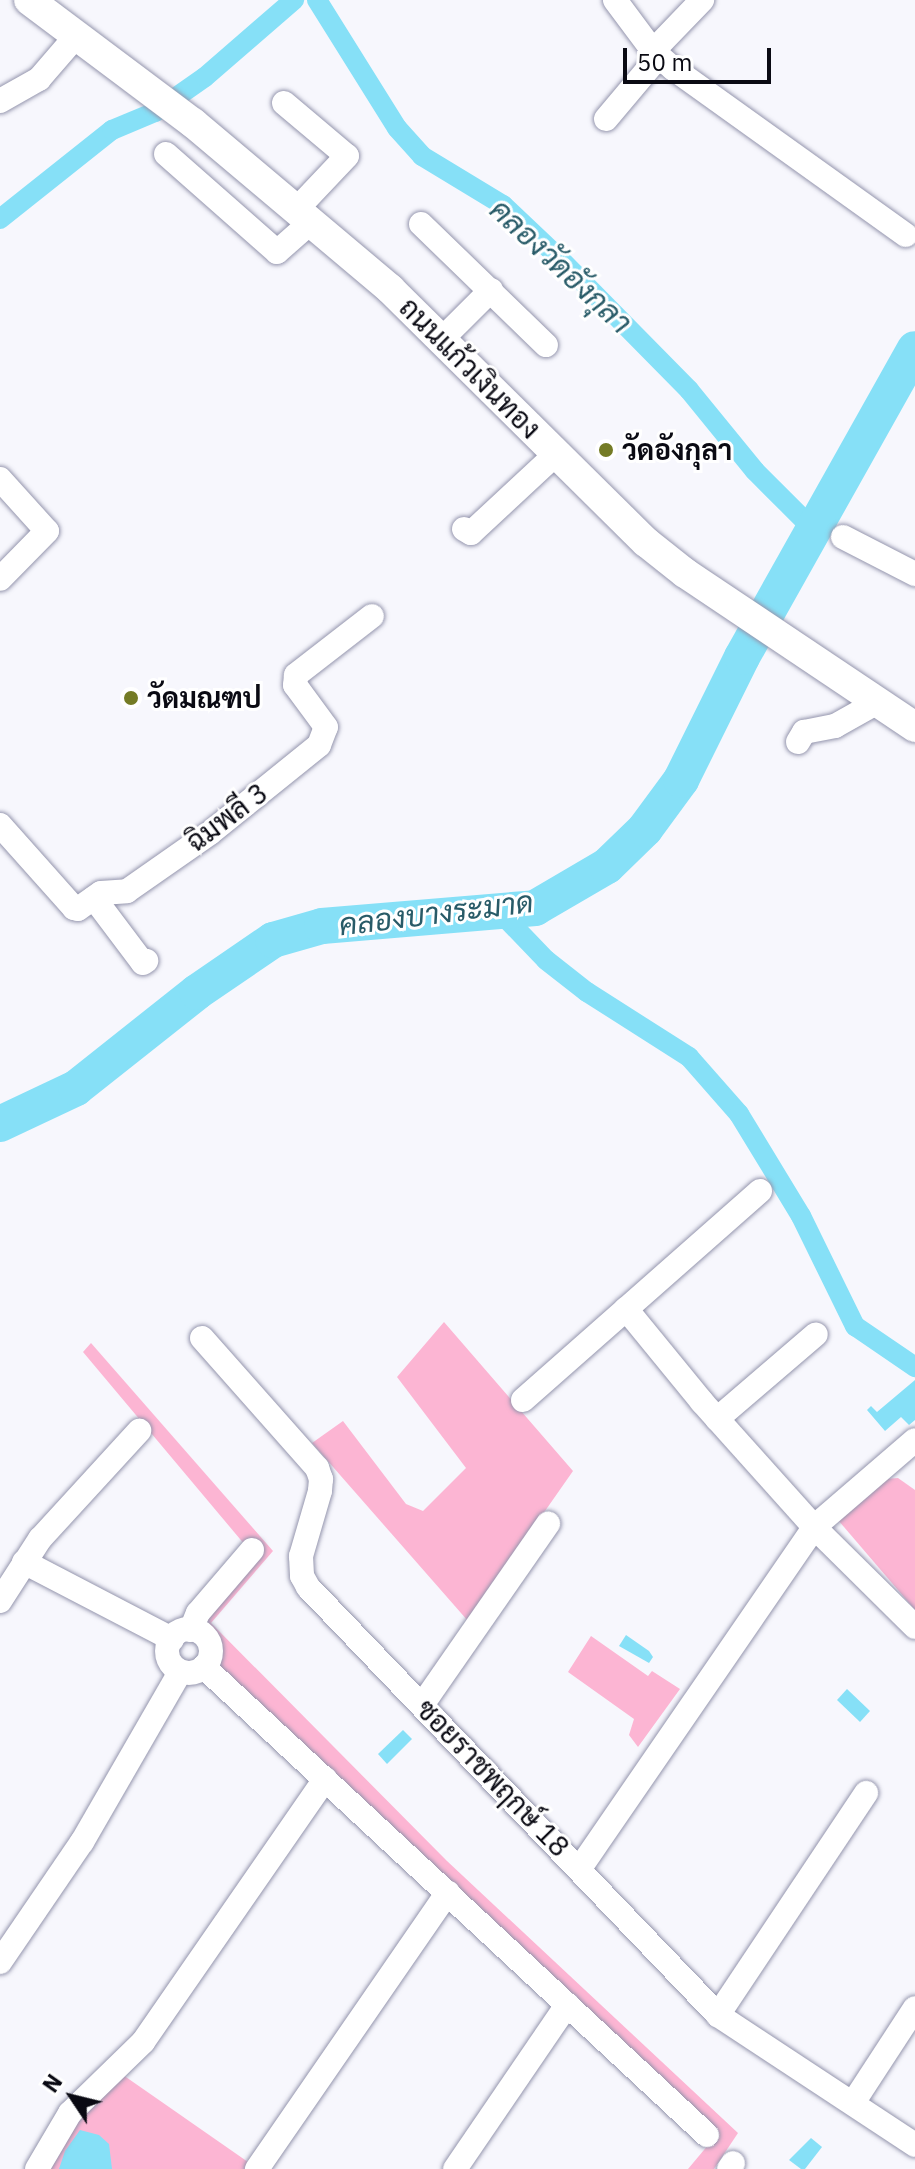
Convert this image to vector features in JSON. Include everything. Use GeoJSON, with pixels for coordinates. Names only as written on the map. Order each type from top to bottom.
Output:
{"type":"FeatureCollection","features":[{"type":"Feature","properties":{"kind":"street","name":"ถนนแก้วเงินทอง"},"geometry":{"type":"LineString","coordinates":[[29,0],[171,106],[304,216],[443,338],[646,542],[685,573],[915,727]]}},
{"type":"Feature","properties":{"kind":"street"},"geometry":{"type":"LineString","coordinates":[[615,0],[656,54],[906,235]]}},
{"type":"Feature","properties":{"kind":"street"},"geometry":{"type":"LineString","coordinates":[[606,119],[702,0]]}},
{"type":"Feature","properties":{"kind":"street"},"geometry":{"type":"LineString","coordinates":[[0,101],[39,79],[77,35]]}},
{"type":"Feature","properties":{"kind":"street"},"geometry":{"type":"LineString","coordinates":[[166,154],[277,252],[347,156],[284,103]]}},
{"type":"Feature","properties":{"kind":"street"},"geometry":{"type":"LineString","coordinates":[[421,224],[546,345]]}},
{"type":"Feature","properties":{"kind":"street"},"geometry":{"type":"LineString","coordinates":[[443,338],[491,290]]}},
{"type":"Feature","properties":{"kind":"street"},"geometry":{"type":"LineString","coordinates":[[464,529],[471,533],[556,454]]}},
{"type":"Feature","properties":{"kind":"street"},"geometry":{"type":"LineString","coordinates":[[0,479],[47,531],[0,579]]}},
{"type":"Feature","properties":{"kind":"street"},"geometry":{"type":"LineString","coordinates":[[843,537],[915,574]]}},
{"type":"Feature","properties":{"kind":"street","name":"ฉิมพลี 3"},"geometry":{"type":"LineString","coordinates":[[0,825],[66,904],[78,909],[106,892],[118,894],[127,891],[210,833],[312,753],[323,739],[326,727],[295,685],[296,675],[372,616]]}},
{"type":"Feature","properties":{"kind":"street"},"geometry":{"type":"LineString","coordinates":[[798,742],[804,732],[835,726],[878,702]]}},
{"type":"Feature","properties":{"kind":"street"},"geometry":{"type":"LineString","coordinates":[[94,898],[143,963],[146,961]]}},
{"type":"Feature","properties":{"kind":"street"},"geometry":{"type":"LineString","coordinates":[[523,1400],[760,1191]]}},
{"type":"Feature","properties":{"kind":"street"},"geometry":{"type":"LineString","coordinates":[[626,1309],[717,1419],[814,1527],[915,1627]]}},
{"type":"Feature","properties":{"kind":"street"},"geometry":{"type":"LineString","coordinates":[[717,1419],[816,1334]]}},
{"type":"Feature","properties":{"kind":"street","name":"ซอยราชพฤกษ์ 18"},"geometry":{"type":"LineString","coordinates":[[202,1338],[317,1468],[321,1479],[320,1491],[301,1556],[302,1576],[308,1587],[580,1868],[652,1950],[718,2015],[915,2145]]}},
{"type":"Feature","properties":{"kind":"street"},"geometry":{"type":"LineString","coordinates":[[0,1601],[43,1536],[139,1431]]}},
{"type":"Feature","properties":{"kind":"street"},"geometry":{"type":"LineString","coordinates":[[580,1868],[814,1527],[915,1440]]}},
{"type":"Feature","properties":{"kind":"street"},"geometry":{"type":"LineString","coordinates":[[422,1705],[548,1524]]}},
{"type":"Feature","properties":{"kind":"street"},"geometry":{"type":"LineString","coordinates":[[252,1550],[206,1603],[167,1655],[192,1669],[325,1779],[707,2135]]}},
{"type":"Feature","properties":{"kind":"street"},"geometry":{"type":"LineString","coordinates":[[0,1962],[82,1842],[192,1669],[210,1658],[210,1644],[201,1632],[181,1634],[24,1562]]}},
{"type":"Feature","properties":{"kind":"street"},"geometry":{"type":"LineString","coordinates":[[37,2169],[70,2113],[143,2042],[325,1779]]}},
{"type":"Feature","properties":{"kind":"street"},"geometry":{"type":"LineString","coordinates":[[718,2015],[866,1793]]}},
{"type":"Feature","properties":{"kind":"street"},"geometry":{"type":"LineString","coordinates":[[257,2169],[448,1892]]}},
{"type":"Feature","properties":{"kind":"street"},"geometry":{"type":"LineString","coordinates":[[455,2169],[567,2005]]}},
{"type":"Feature","properties":{"kind":"street"},"geometry":{"type":"LineString","coordinates":[[853,2103],[915,2008]]}},
{"type":"Feature","properties":{"kind":"shaded area"},"geometry":{"type":"Polygon","coordinates":[[[444,1322],[573,1471],[468,1621],[312,1443],[343,1421],[406,1504],[423,1511],[466,1468],[397,1377],[444,1322]]]}},
{"type":"Feature","properties":{"kind":"shaded area"},"geometry":{"type":"Polygon","coordinates":[[[91,1343],[273,1551],[211,1623],[447,1861],[738,2133],[714,2169],[688,2169],[719,2132],[214,1665],[215,1649],[201,1617],[245,1545],[83,1352],[91,1343]]]}},
{"type":"Feature","properties":{"kind":"shaded area"},"geometry":{"type":"Polygon","coordinates":[[[898,1478],[915,1490],[915,1610],[838,1520],[885,1479],[898,1478]]]}},
{"type":"Feature","properties":{"kind":"shaded area"},"geometry":{"type":"Polygon","coordinates":[[[591,1636],[648,1676],[652,1671],[680,1689],[638,1747],[629,1735],[634,1719],[568,1672],[591,1636]]]}},
{"type":"Feature","properties":{"kind":"shaded area"},"geometry":{"type":"Polygon","coordinates":[[[123,2075],[248,2162],[244,2169],[47,2169],[70,2125],[123,2075]]]}},
{"type":"Feature","properties":{"kind":"water"},"geometry":{"type":"Polygon","coordinates":[[[915,1380],[915,1420],[909,1425],[901,1417],[885,1431],[867,1410],[871,1406],[877,1412],[915,1380]]]}},
{"type":"Feature","properties":{"kind":"water"},"geometry":{"type":"Polygon","coordinates":[[[626,1635],[649,1651],[653,1657],[649,1663],[619,1646],[626,1635]]]}},
{"type":"Feature","properties":{"kind":"water"},"geometry":{"type":"Polygon","coordinates":[[[847,1689],[870,1711],[860,1722],[837,1700],[847,1689]]]}},
{"type":"Feature","properties":{"kind":"water"},"geometry":{"type":"Polygon","coordinates":[[[403,1730],[412,1739],[387,1764],[378,1754],[403,1730]]]}},
{"type":"Feature","properties":{"kind":"water"},"geometry":{"type":"Polygon","coordinates":[[[80,2130],[99,2135],[109,2144],[112,2169],[59,2169],[65,2151],[80,2130]]]}},
{"type":"Feature","properties":{"kind":"water"},"geometry":{"type":"Polygon","coordinates":[[[811,2138],[822,2147],[805,2169],[801,2169],[789,2160],[811,2138]]]}},
{"type":"Feature","properties":{"kind":"waterway","name":"คลองวัดอังกุลา"},"geometry":{"type":"LineString","coordinates":[[0,219],[112,130],[155,112],[205,77],[294,0]]}},
{"type":"Feature","properties":{"kind":"waterway","name":"คลองวัดอังกุลา"},"geometry":{"type":"LineString","coordinates":[[317,0],[397,128],[422,156],[503,205],[558,257],[689,390],[755,471],[815,531]]}},
{"type":"Feature","properties":{"kind":"waterway","name":"คลองบางระมาด"},"geometry":{"type":"LineString","coordinates":[[0,1124],[76,1088],[197,992],[273,940],[322,926],[535,908],[607,866],[645,829],[681,780],[742,657],[915,349]]}},
{"type":"Feature","properties":{"kind":"waterway"},"geometry":{"type":"LineString","coordinates":[[500,912],[546,960],[587,992],[689,1057],[739,1114],[801,1216],[855,1326],[915,1367]]}},
{"type":"Feature","properties":{"kind":"place","name":"วัดอังกุลา"},"geometry":{"type":"Point","coordinates":[606,450]}},
{"type":"Feature","properties":{"kind":"place","name":"วัดมณฑป"},"geometry":{"type":"Point","coordinates":[131,698]}}]}
